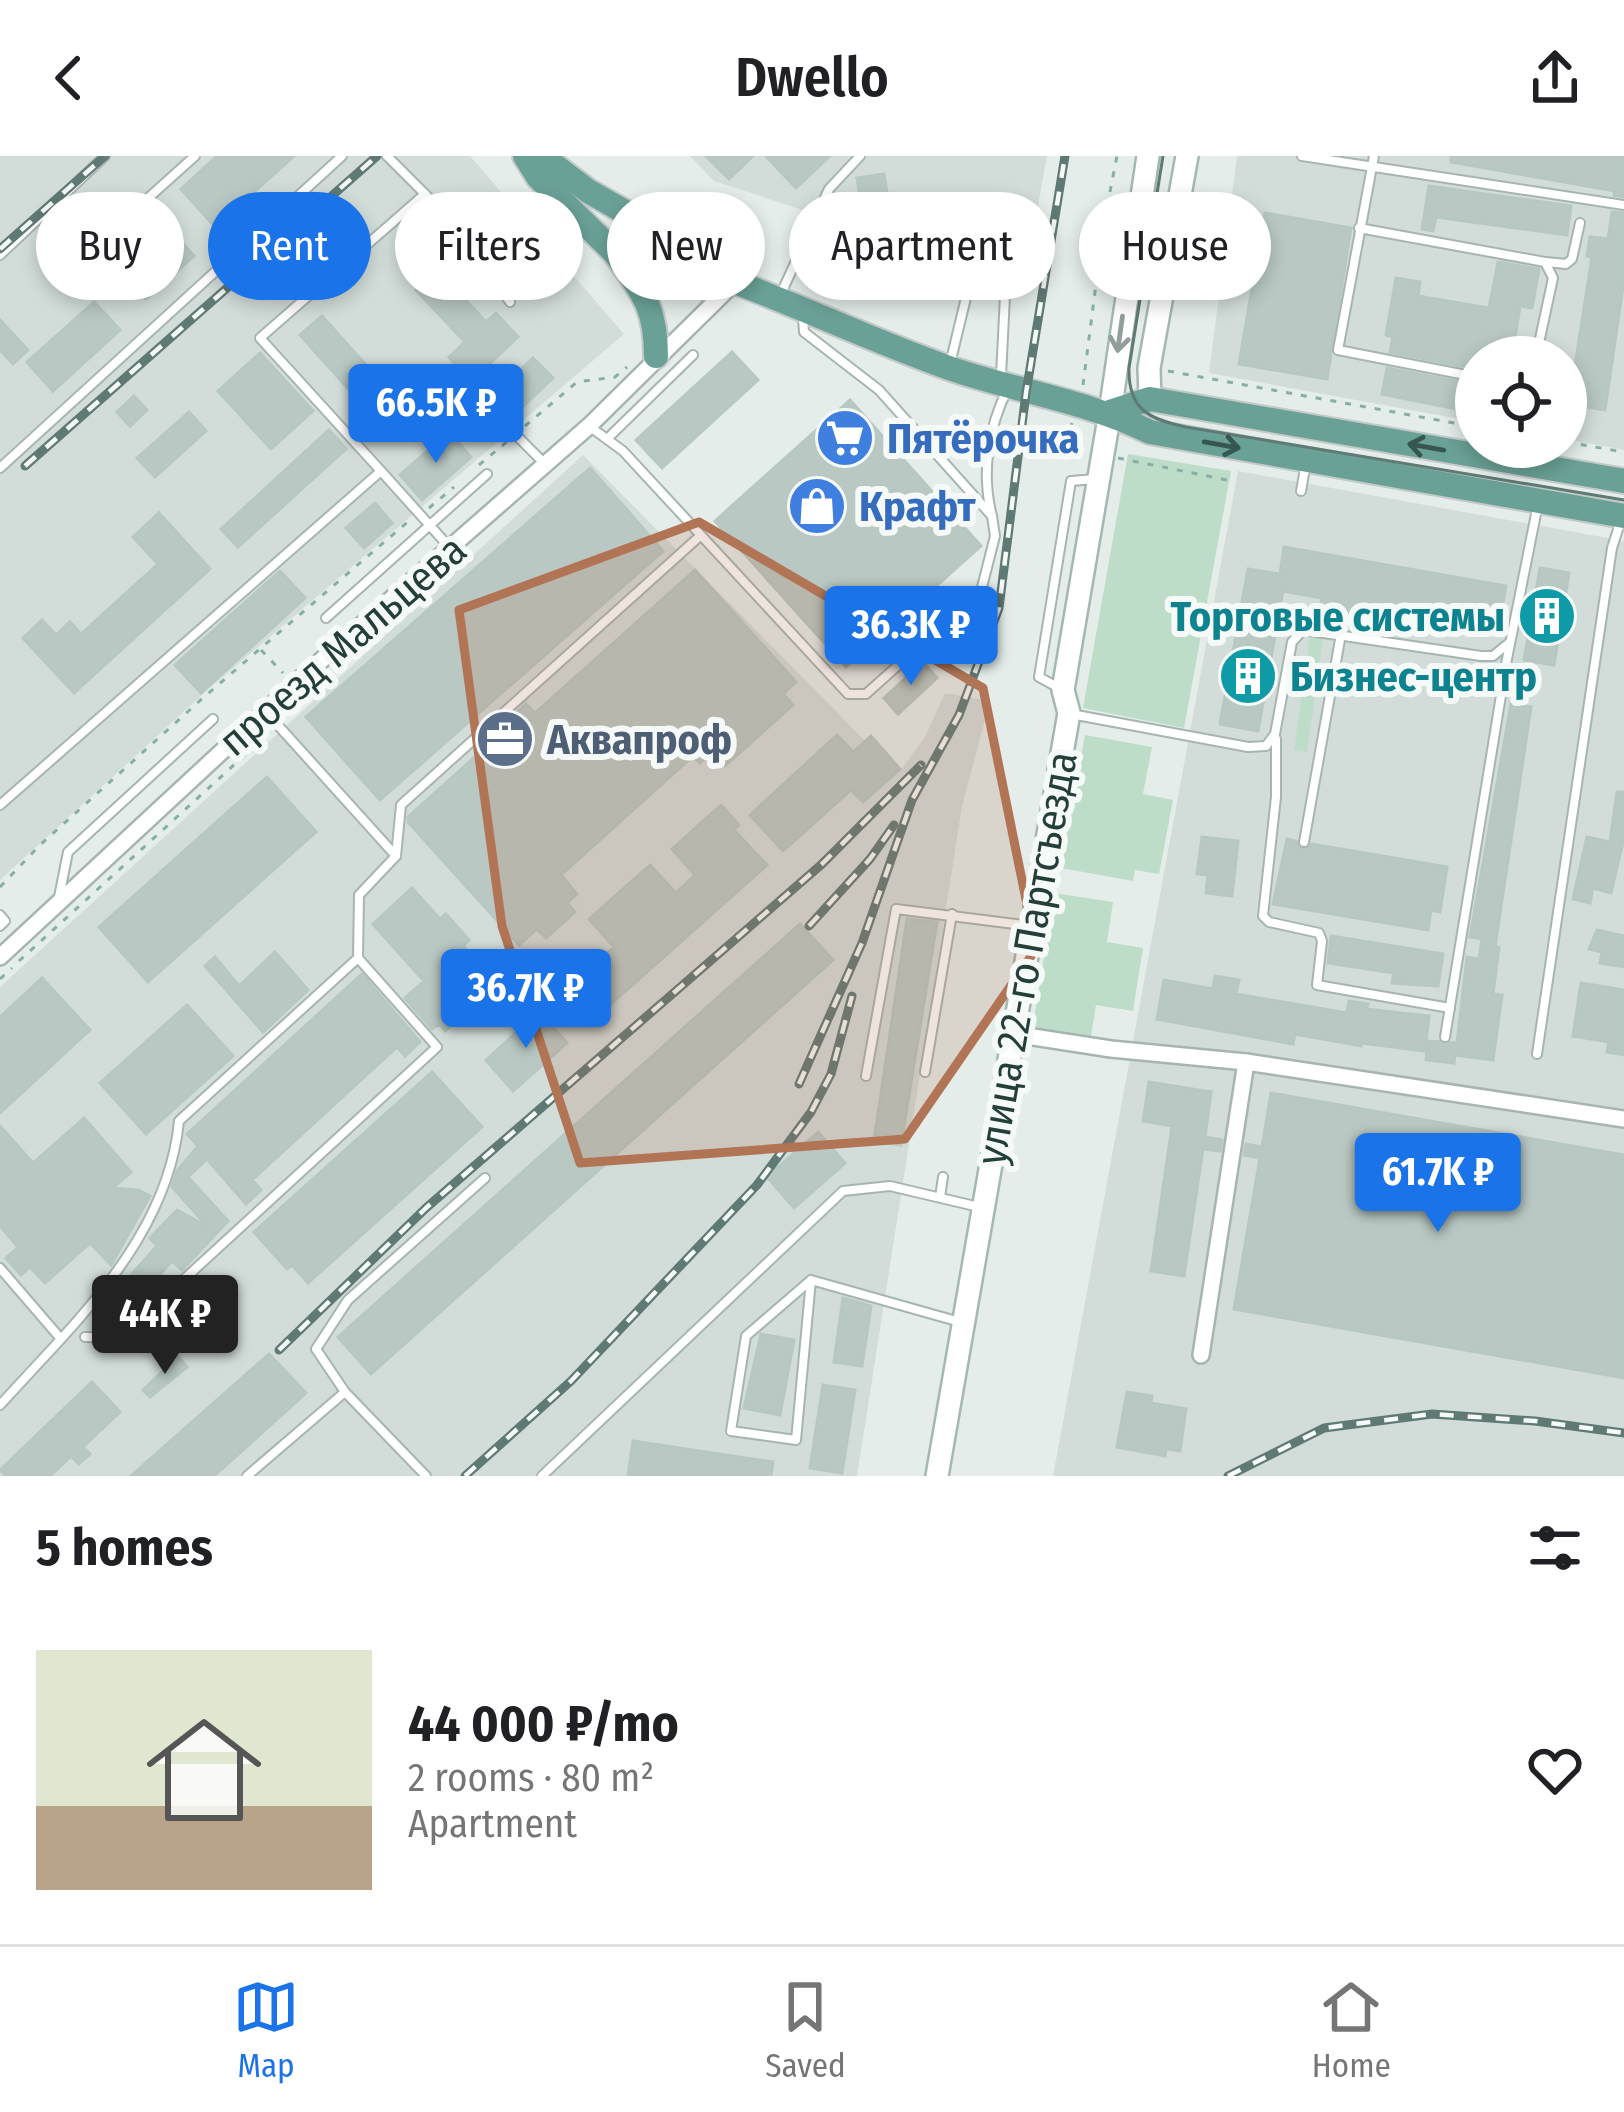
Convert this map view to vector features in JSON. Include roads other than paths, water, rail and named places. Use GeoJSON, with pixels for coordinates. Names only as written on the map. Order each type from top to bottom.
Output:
{"type":"FeatureCollection","features":[{"type":"Feature","properties":{"kind":"main road"},"geometry":{"type":"LineString","coordinates":[[526,156],[538,178],[607,244]]}},
{"type":"Feature","properties":{"kind":"main road"},"geometry":{"type":"LineString","coordinates":[[544,156],[607,202]]}},
{"type":"Feature","properties":{"kind":"main road"},"geometry":{"type":"LineString","coordinates":[[765,294],[949,368],[1110,412],[1150,432],[1623,516]]}},
{"type":"Feature","properties":{"kind":"main road"},"geometry":{"type":"LineString","coordinates":[[646,358],[656,322],[649,300]]}},
{"type":"Feature","properties":{"kind":"main road"},"geometry":{"type":"LineString","coordinates":[[1110,412],[1150,400],[1624,481]]}},
{"type":"Feature","properties":{"kind":"street","name":"улица 22-го Партсъезда"},"geometry":{"type":"LineString","coordinates":[[937,1476],[980,1207],[1070,713],[1063,690],[1148,156]]}},
{"type":"Feature","properties":{"kind":"street"},"geometry":{"type":"LineString","coordinates":[[1150,400],[1149,368],[1187,156]]}},
{"type":"Feature","properties":{"kind":"street","name":"проезд Мальцева"},"geometry":{"type":"LineString","coordinates":[[0,957],[265,711],[589,426],[646,358],[715,300]]}},
{"type":"Feature","properties":{"kind":"street"},"geometry":{"type":"LineString","coordinates":[[1013,1034],[1246,1062],[1624,1118]]}},
{"type":"Feature","properties":{"kind":"street"},"geometry":{"type":"LineString","coordinates":[[1201,1354],[1246,1062]]}},
{"type":"Feature","properties":{"kind":"lane"},"geometry":{"type":"LineString","coordinates":[[0,255],[105,156]]}},
{"type":"Feature","properties":{"kind":"lane"},"geometry":{"type":"LineString","coordinates":[[155,192],[195,156]]}},
{"type":"Feature","properties":{"kind":"lane"},"geometry":{"type":"LineString","coordinates":[[0,468],[342,156]]}},
{"type":"Feature","properties":{"kind":"lane"},"geometry":{"type":"LineString","coordinates":[[387,156],[423,192]]}},
{"type":"Feature","properties":{"kind":"lane"},"geometry":{"type":"LineString","coordinates":[[860,156],[829,189],[790,304],[804,332],[879,390],[992,516]]}},
{"type":"Feature","properties":{"kind":"lane"},"geometry":{"type":"LineString","coordinates":[[1302,156],[1373,160],[1624,206]]}},
{"type":"Feature","properties":{"kind":"lane"},"geometry":{"type":"LineString","coordinates":[[1373,160],[1338,350],[1455,372]]}},
{"type":"Feature","properties":{"kind":"lane"},"geometry":{"type":"LineString","coordinates":[[395,220],[260,338],[451,549]]}},
{"type":"Feature","properties":{"kind":"lane"},"geometry":{"type":"LineString","coordinates":[[1359,228],[1566,264],[1572,259],[1580,223]]}},
{"type":"Feature","properties":{"kind":"lane"},"geometry":{"type":"LineString","coordinates":[[1541,336],[1553,278],[1545,262]]}},
{"type":"Feature","properties":{"kind":"lane"},"geometry":{"type":"LineString","coordinates":[[589,426],[608,437],[848,694],[866,694],[981,591],[995,536],[984,487],[994,416],[1005,385],[1006,296],[998,282],[971,277],[949,368]]}},
{"type":"Feature","properties":{"kind":"lane"},"geometry":{"type":"LineString","coordinates":[[608,437],[693,356]]}},
{"type":"Feature","properties":{"kind":"lane"},"geometry":{"type":"LineString","coordinates":[[500,419],[546,465]]}},
{"type":"Feature","properties":{"kind":"lane"},"geometry":{"type":"LineString","coordinates":[[1301,491],[1306,460]]}},
{"type":"Feature","properties":{"kind":"lane"},"geometry":{"type":"LineString","coordinates":[[0,805],[381,471]]}},
{"type":"Feature","properties":{"kind":"lane"},"geometry":{"type":"LineString","coordinates":[[326,618],[487,474]]}},
{"type":"Feature","properties":{"kind":"lane"},"geometry":{"type":"LineString","coordinates":[[1445,1037],[1538,503]]}},
{"type":"Feature","properties":{"kind":"lane"},"geometry":{"type":"LineString","coordinates":[[1537,1054],[1612,548],[1623,516]]}},
{"type":"Feature","properties":{"kind":"lane"},"geometry":{"type":"LineString","coordinates":[[85,1337],[120,1338],[437,1047],[358,958],[359,895],[396,856],[400,805],[700,536]]}},
{"type":"Feature","properties":{"kind":"lane"},"geometry":{"type":"LineString","coordinates":[[1450,1008],[1317,985],[1322,941],[1318,933],[1270,922],[1263,916],[1276,797],[1276,730],[1292,642],[1303,630],[1492,656],[1505,674]]}},
{"type":"Feature","properties":{"kind":"lane"},"geometry":{"type":"LineString","coordinates":[[1304,842],[1340,634]]}},
{"type":"Feature","properties":{"kind":"lane"},"geometry":{"type":"LineString","coordinates":[[1492,656],[1511,640]]}},
{"type":"Feature","properties":{"kind":"lane"},"geometry":{"type":"LineString","coordinates":[[265,711],[396,856]]}},
{"type":"Feature","properties":{"kind":"lane"},"geometry":{"type":"LineString","coordinates":[[1070,713],[1248,747],[1266,746],[1276,730]]}},
{"type":"Feature","properties":{"kind":"lane"},"geometry":{"type":"LineString","coordinates":[[58,904],[68,852],[213,718]]}},
{"type":"Feature","properties":{"kind":"lane"},"geometry":{"type":"LineString","coordinates":[[866,1076],[896,909],[1033,927]]}},
{"type":"Feature","properties":{"kind":"lane"},"geometry":{"type":"LineString","coordinates":[[925,1072],[952,914]]}},
{"type":"Feature","properties":{"kind":"lane"},"geometry":{"type":"LineString","coordinates":[[0,915],[5,921],[0,926]]}},
{"type":"Feature","properties":{"kind":"lane"},"geometry":{"type":"LineString","coordinates":[[0,1405],[111,1285],[136,1248],[176,1147],[179,1120],[358,958]]}},
{"type":"Feature","properties":{"kind":"lane"},"geometry":{"type":"LineString","coordinates":[[940,1197],[944,1177]]}},
{"type":"Feature","properties":{"kind":"lane"},"geometry":{"type":"LineString","coordinates":[[426,1476],[345,1392],[316,1349],[348,1300],[485,1178]]}},
{"type":"Feature","properties":{"kind":"lane"},"geometry":{"type":"LineString","coordinates":[[542,1476],[843,1192],[890,1186],[980,1207]]}},
{"type":"Feature","properties":{"kind":"lane"},"geometry":{"type":"LineString","coordinates":[[0,1268],[62,1340]]}},
{"type":"Feature","properties":{"kind":"lane"},"geometry":{"type":"LineString","coordinates":[[811,1280],[962,1323]]}},
{"type":"Feature","properties":{"kind":"lane"},"geometry":{"type":"LineString","coordinates":[[811,1280],[796,1440],[731,1432],[746,1336],[811,1280]]}},
{"type":"Feature","properties":{"kind":"lane"},"geometry":{"type":"LineString","coordinates":[[248,1476],[345,1392]]}},
{"type":"Feature","properties":{"kind":"tram line"},"geometry":{"type":"LineString","coordinates":[[1163,156],[1129,368],[1132,394],[1151,416],[1186,427],[1624,500]]}},
{"type":"Feature","properties":{"kind":"railway"},"geometry":{"type":"LineString","coordinates":[[0,249],[105,156]]}},
{"type":"Feature","properties":{"kind":"railway"},"geometry":{"type":"LineString","coordinates":[[25,466],[377,156]]}},
{"type":"Feature","properties":{"kind":"railway"},"geometry":{"type":"LineString","coordinates":[[799,1084],[862,943],[912,800],[959,715],[999,608],[1026,393],[1065,156]]}},
{"type":"Feature","properties":{"kind":"railway"},"geometry":{"type":"LineString","coordinates":[[279,1350],[426,1208],[822,864],[921,765]]}},
{"type":"Feature","properties":{"kind":"railway"},"geometry":{"type":"LineString","coordinates":[[809,926],[894,825]]}},
{"type":"Feature","properties":{"kind":"railway"},"geometry":{"type":"LineString","coordinates":[[465,1476],[571,1381],[757,1185],[811,1112],[831,1074],[852,996]]}},
{"type":"Feature","properties":{"kind":"railway"},"geometry":{"type":"LineString","coordinates":[[1228,1476],[1324,1428],[1432,1414],[1624,1433]]}},
{"type":"Feature","properties":{"kind":"place","name":"Пятёрочка"},"geometry":{"type":"Point","coordinates":[845,438]}},
{"type":"Feature","properties":{"kind":"place","name":"Крафт"},"geometry":{"type":"Point","coordinates":[817,506]}},
{"type":"Feature","properties":{"kind":"place","name":"Торговые системы"},"geometry":{"type":"Point","coordinates":[1547,616]}},
{"type":"Feature","properties":{"kind":"place","name":"Бизнес-центр"},"geometry":{"type":"Point","coordinates":[1248,676]}},
{"type":"Feature","properties":{"kind":"place","name":"Аквапроф"},"geometry":{"type":"Point","coordinates":[505,739]}}]}
